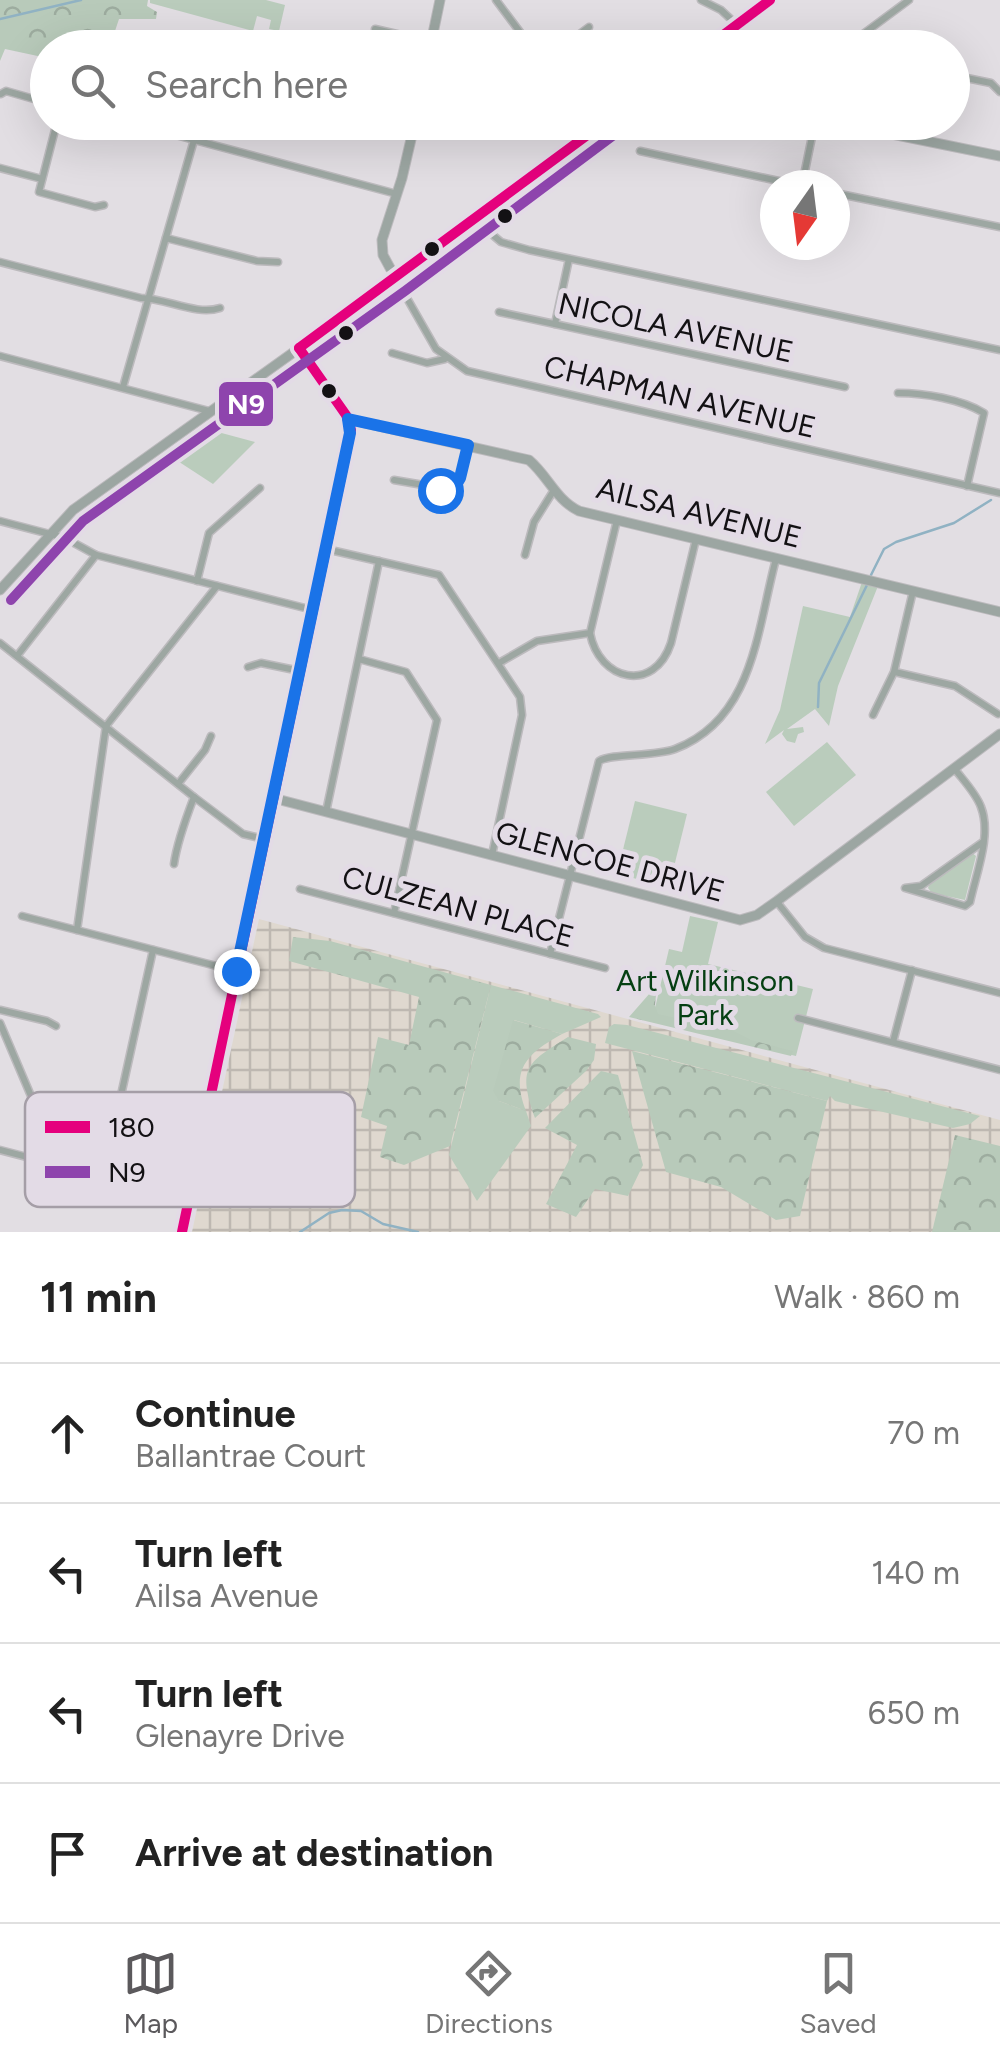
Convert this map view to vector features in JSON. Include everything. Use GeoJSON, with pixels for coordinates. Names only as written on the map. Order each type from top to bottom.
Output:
{"type":"FeatureCollection","features":[{"type":"Feature","properties":{"kind":"street"},"geometry":{"type":"LineString","coordinates":[[434,30],[440,0]]}},
{"type":"Feature","properties":{"kind":"street"},"geometry":{"type":"LineString","coordinates":[[496,0],[518,30]]}},
{"type":"Feature","properties":{"kind":"street"},"geometry":{"type":"LineString","coordinates":[[701,0],[721,10],[736,24]]}},
{"type":"Feature","properties":{"kind":"street"},"geometry":{"type":"LineString","coordinates":[[728,30],[770,0]]}},
{"type":"Feature","properties":{"kind":"street"},"geometry":{"type":"LineString","coordinates":[[868,30],[908,0]]}},
{"type":"Feature","properties":{"kind":"street"},"geometry":{"type":"LineString","coordinates":[[585,30],[589,27]]}},
{"type":"Feature","properties":{"kind":"street"},"geometry":{"type":"LineString","coordinates":[[970,79],[991,83],[1000,92]]}},
{"type":"Feature","properties":{"kind":"street"},"geometry":{"type":"LineString","coordinates":[[0,94],[6,91],[30,98]]}},
{"type":"Feature","properties":{"kind":"street"},"geometry":{"type":"LineString","coordinates":[[53,140],[40,192],[95,207],[104,205]]}},
{"type":"Feature","properties":{"kind":"street"},"geometry":{"type":"LineString","coordinates":[[122,387],[194,140],[398,194]]}},
{"type":"Feature","properties":{"kind":"street"},"geometry":{"type":"LineString","coordinates":[[410,140],[398,194],[382,240],[383,255],[436,350],[446,358]]}},
{"type":"Feature","properties":{"kind":"street"},"geometry":{"type":"LineString","coordinates":[[0,590],[73,510],[396,279],[582,140]]}},
{"type":"Feature","properties":{"kind":"street"},"geometry":{"type":"LineString","coordinates":[[803,170],[811,140]]}},
{"type":"Feature","properties":{"kind":"street"},"geometry":{"type":"LineString","coordinates":[[921,140],[1000,156]]}},
{"type":"Feature","properties":{"kind":"street"},"geometry":{"type":"LineString","coordinates":[[640,150],[760,177]]}},
{"type":"Feature","properties":{"kind":"street"},"geometry":{"type":"LineString","coordinates":[[0,168],[42,179]]}},
{"type":"Feature","properties":{"kind":"street"},"geometry":{"type":"LineString","coordinates":[[850,196],[1000,228]]}},
{"type":"Feature","properties":{"kind":"street"},"geometry":{"type":"LineString","coordinates":[[475,220],[501,242],[569,259],[1000,350]]}},
{"type":"Feature","properties":{"kind":"street"},"geometry":{"type":"LineString","coordinates":[[166,238],[257,261],[278,262]]}},
{"type":"Feature","properties":{"kind":"street"},"geometry":{"type":"LineString","coordinates":[[556,324],[569,259]]}},
{"type":"Feature","properties":{"kind":"street"},"geometry":{"type":"LineString","coordinates":[[0,262],[209,312],[220,308]]}},
{"type":"Feature","properties":{"kind":"street","name":"NICOLA AVENUE"},"geometry":{"type":"LineString","coordinates":[[499,312],[845,388]]}},
{"type":"Feature","properties":{"kind":"street"},"geometry":{"type":"LineString","coordinates":[[211,1092],[350,433],[348,419],[299,348]]}},
{"type":"Feature","properties":{"kind":"street"},"geometry":{"type":"LineString","coordinates":[[392,353],[427,363],[446,358]]}},
{"type":"Feature","properties":{"kind":"street"},"geometry":{"type":"LineString","coordinates":[[0,356],[209,411]]}},
{"type":"Feature","properties":{"kind":"street","name":"CHAPMAN AVENUE"},"geometry":{"type":"LineString","coordinates":[[446,358],[476,374],[1000,494]]}},
{"type":"Feature","properties":{"kind":"street"},"geometry":{"type":"LineString","coordinates":[[898,393],[973,407],[984,416],[967,486]]}},
{"type":"Feature","properties":{"kind":"street","name":"AILSA AVENUE"},"geometry":{"type":"LineString","coordinates":[[348,419],[528,460],[579,511],[1000,612]]}},
{"type":"Feature","properties":{"kind":"street"},"geometry":{"type":"LineString","coordinates":[[394,480],[453,490],[468,445]]}},
{"type":"Feature","properties":{"kind":"street"},"geometry":{"type":"LineString","coordinates":[[197,580],[209,533],[260,488]]}},
{"type":"Feature","properties":{"kind":"street"},"geometry":{"type":"LineString","coordinates":[[525,555],[534,522],[554,490]]}},
{"type":"Feature","properties":{"kind":"street"},"geometry":{"type":"LineString","coordinates":[[617,520],[590,633],[593,648],[608,668],[627,676],[654,669],[668,654],[696,539]]}},
{"type":"Feature","properties":{"kind":"street"},"geometry":{"type":"LineString","coordinates":[[0,521],[49,533],[96,555],[312,610]]}},
{"type":"Feature","properties":{"kind":"street"},"geometry":{"type":"LineString","coordinates":[[326,549],[439,575],[520,697],[523,708],[492,857]]}},
{"type":"Feature","properties":{"kind":"street"},"geometry":{"type":"LineString","coordinates":[[17,656],[96,555]]}},
{"type":"Feature","properties":{"kind":"street"},"geometry":{"type":"LineString","coordinates":[[550,954],[599,761],[609,756],[644,757],[676,748],[704,733],[732,706],[750,662],[776,558]]}},
{"type":"Feature","properties":{"kind":"street"},"geometry":{"type":"LineString","coordinates":[[326,812],[380,561]]}},
{"type":"Feature","properties":{"kind":"street"},"geometry":{"type":"LineString","coordinates":[[77,930],[106,726],[217,586]]}},
{"type":"Feature","properties":{"kind":"street"},"geometry":{"type":"LineString","coordinates":[[873,715],[894,672],[913,591]]}},
{"type":"Feature","properties":{"kind":"street"},"geometry":{"type":"LineString","coordinates":[[499,663],[537,641],[590,633]]}},
{"type":"Feature","properties":{"kind":"street"},"geometry":{"type":"LineString","coordinates":[[1,647],[243,834],[264,839]]}},
{"type":"Feature","properties":{"kind":"street"},"geometry":{"type":"LineString","coordinates":[[359,659],[406,672],[436,716],[394,913]]}},
{"type":"Feature","properties":{"kind":"street"},"geometry":{"type":"LineString","coordinates":[[248,667],[261,662],[300,671]]}},
{"type":"Feature","properties":{"kind":"street"},"geometry":{"type":"LineString","coordinates":[[894,672],[956,686],[998,714]]}},
{"type":"Feature","properties":{"kind":"street","name":"GLENCOE DRIVE"},"geometry":{"type":"LineString","coordinates":[[274,798],[732,920],[757,916],[1000,734]]}},
{"type":"Feature","properties":{"kind":"street"},"geometry":{"type":"LineString","coordinates":[[178,784],[211,736]]}},
{"type":"Feature","properties":{"kind":"street"},"geometry":{"type":"LineString","coordinates":[[954,768],[979,802],[985,822],[983,842],[968,905],[906,888],[922,886],[983,842]]}},
{"type":"Feature","properties":{"kind":"street"},"geometry":{"type":"LineString","coordinates":[[174,864],[194,797]]}},
{"type":"Feature","properties":{"kind":"street","name":"CULZEAN PLACE"},"geometry":{"type":"LineString","coordinates":[[300,889],[605,968]]}},
{"type":"Feature","properties":{"kind":"street"},"geometry":{"type":"LineString","coordinates":[[777,901],[813,943],[1000,994]]}},
{"type":"Feature","properties":{"kind":"street"},"geometry":{"type":"LineString","coordinates":[[22,916],[236,971]]}},
{"type":"Feature","properties":{"kind":"street"},"geometry":{"type":"LineString","coordinates":[[122,1092],[153,950]]}},
{"type":"Feature","properties":{"kind":"street"},"geometry":{"type":"LineString","coordinates":[[892,1042],[912,970]]}},
{"type":"Feature","properties":{"kind":"street"},"geometry":{"type":"LineString","coordinates":[[0,1010],[56,1026]]}},
{"type":"Feature","properties":{"kind":"street"},"geometry":{"type":"LineString","coordinates":[[798,1018],[1000,1070]]}},
{"type":"Feature","properties":{"kind":"street"},"geometry":{"type":"LineString","coordinates":[[0,1023],[29,1092]]}},
{"type":"Feature","properties":{"kind":"street"},"geometry":{"type":"LineString","coordinates":[[0,1150],[25,1156]]}},
{"type":"Feature","properties":{"kind":"street"},"geometry":{"type":"LineString","coordinates":[[182,1232],[187,1207]]}},
{"type":"Feature","properties":{"kind":"shaded area"},"geometry":{"type":"Polygon","coordinates":[[[259,919],[1000,1120],[1000,1232],[192,1232],[197,1207],[355,1207],[355,1092],[222,1092],[259,919]]]}},
{"type":"Feature","properties":{"kind":"green space"},"geometry":{"type":"Polygon","coordinates":[[[0,0],[148,0],[147,6],[157,12],[156,19],[119,19],[115,30],[30,30],[30,54],[5,49],[0,61],[0,0]]]}},
{"type":"Feature","properties":{"kind":"green space"},"geometry":{"type":"Polygon","coordinates":[[[266,0],[285,5],[279,30],[269,29],[271,20],[257,16],[253,30],[249,30],[150,3],[266,0]]]}},
{"type":"Feature","properties":{"kind":"green space"},"geometry":{"type":"Polygon","coordinates":[[[203,428],[255,442],[213,484],[167,454],[203,428]]]}},
{"type":"Feature","properties":{"kind":"green space"},"geometry":{"type":"Polygon","coordinates":[[[862,582],[878,586],[838,686],[829,726],[815,709],[787,729],[803,727],[804,732],[798,734],[795,743],[787,741],[784,730],[765,744],[780,710],[803,606],[850,617],[862,582]]]}},
{"type":"Feature","properties":{"kind":"green space"},"geometry":{"type":"Polygon","coordinates":[[[827,742],[856,775],[794,826],[766,792],[827,742]]]}},
{"type":"Feature","properties":{"kind":"green space"},"geometry":{"type":"Polygon","coordinates":[[[635,801],[687,814],[669,887],[617,874],[635,801]]]}},
{"type":"Feature","properties":{"kind":"green space"},"geometry":{"type":"Polygon","coordinates":[[[971,852],[976,856],[965,900],[932,893],[928,888],[930,882],[971,852]]]}},
{"type":"Feature","properties":{"kind":"green space","name":"Art Wilkinson Park"},"geometry":{"type":"Polygon","coordinates":[[[690,916],[718,922],[708,964],[813,989],[796,1056],[652,1021],[669,949],[682,952],[690,916]]]}},
{"type":"Feature","properties":{"kind":"green space"},"geometry":{"type":"Polygon","coordinates":[[[293,937],[330,941],[491,985],[450,1146],[404,1165],[380,1157],[387,1126],[361,1117],[378,1037],[409,1045],[419,997],[289,961],[293,937]]]}},
{"type":"Feature","properties":{"kind":"green space"},"geometry":{"type":"Polygon","coordinates":[[[491,985],[601,1017],[562,1034],[514,1020],[499,1101],[526,1111],[531,1126],[477,1201],[449,1155],[491,985]]]}},
{"type":"Feature","properties":{"kind":"green space"},"geometry":{"type":"Polygon","coordinates":[[[657,985],[658,1014],[732,1030],[751,1040],[793,1051],[791,1056],[629,1017],[657,985]]]}},
{"type":"Feature","properties":{"kind":"green space"},"geometry":{"type":"Polygon","coordinates":[[[513,1020],[562,1034],[524,1065],[520,1084],[526,1111],[499,1101],[493,1091],[513,1020]]]}},
{"type":"Feature","properties":{"kind":"green space"},"geometry":{"type":"Polygon","coordinates":[[[614,1024],[980,1116],[970,1124],[953,1128],[835,1101],[830,1096],[827,1101],[605,1043],[609,1027],[614,1024]]]}},
{"type":"Feature","properties":{"kind":"green space"},"geometry":{"type":"Polygon","coordinates":[[[568,1037],[596,1044],[594,1060],[535,1118],[527,1088],[529,1069],[542,1054],[568,1037]]]}},
{"type":"Feature","properties":{"kind":"green space"},"geometry":{"type":"Polygon","coordinates":[[[632,1051],[827,1101],[800,1216],[776,1220],[721,1187],[666,1172],[632,1051]]]}},
{"type":"Feature","properties":{"kind":"green space"},"geometry":{"type":"Polygon","coordinates":[[[601,1071],[618,1075],[643,1165],[628,1196],[595,1189],[576,1217],[546,1204],[577,1145],[545,1128],[601,1071]]]}},
{"type":"Feature","properties":{"kind":"green space"},"geometry":{"type":"Polygon","coordinates":[[[955,1135],[1000,1146],[1000,1232],[932,1232],[955,1135]]]}},
{"type":"Feature","properties":{"kind":"waterway"},"geometry":{"type":"LineString","coordinates":[[0,19],[81,0]]}},
{"type":"Feature","properties":{"kind":"waterway"},"geometry":{"type":"LineString","coordinates":[[871,575],[884,549],[954,523],[991,500]]}},
{"type":"Feature","properties":{"kind":"waterway"},"geometry":{"type":"LineString","coordinates":[[818,707],[819,683],[867,585]]}},
{"type":"Feature","properties":{"kind":"waterway"},"geometry":{"type":"LineString","coordinates":[[300,1232],[329,1213],[342,1210],[361,1211],[383,1224],[418,1232]]}},
{"type":"Feature","properties":{"kind":"transit line","name":"180"},"geometry":{"type":"LineString","coordinates":[[730,30],[770,0]]}},
{"type":"Feature","properties":{"kind":"transit line","name":"180"},"geometry":{"type":"LineString","coordinates":[[299,348],[581,140]]}},
{"type":"Feature","properties":{"kind":"transit line","name":"N9"},"geometry":{"type":"LineString","coordinates":[[11,600],[83,521],[405,291],[607,140]]}},
{"type":"Feature","properties":{"kind":"transit line","name":"180"},"geometry":{"type":"LineString","coordinates":[[212,1092],[351,430],[346,415],[299,348]]}},
{"type":"Feature","properties":{"kind":"transit line","name":"180"},"geometry":{"type":"LineString","coordinates":[[182,1232],[187,1207]]}},
{"type":"Feature","properties":{"kind":"route"},"geometry":{"type":"LineString","coordinates":[[236,971],[350,433],[348,419],[468,445],[453,490],[440,490]]}}]}
